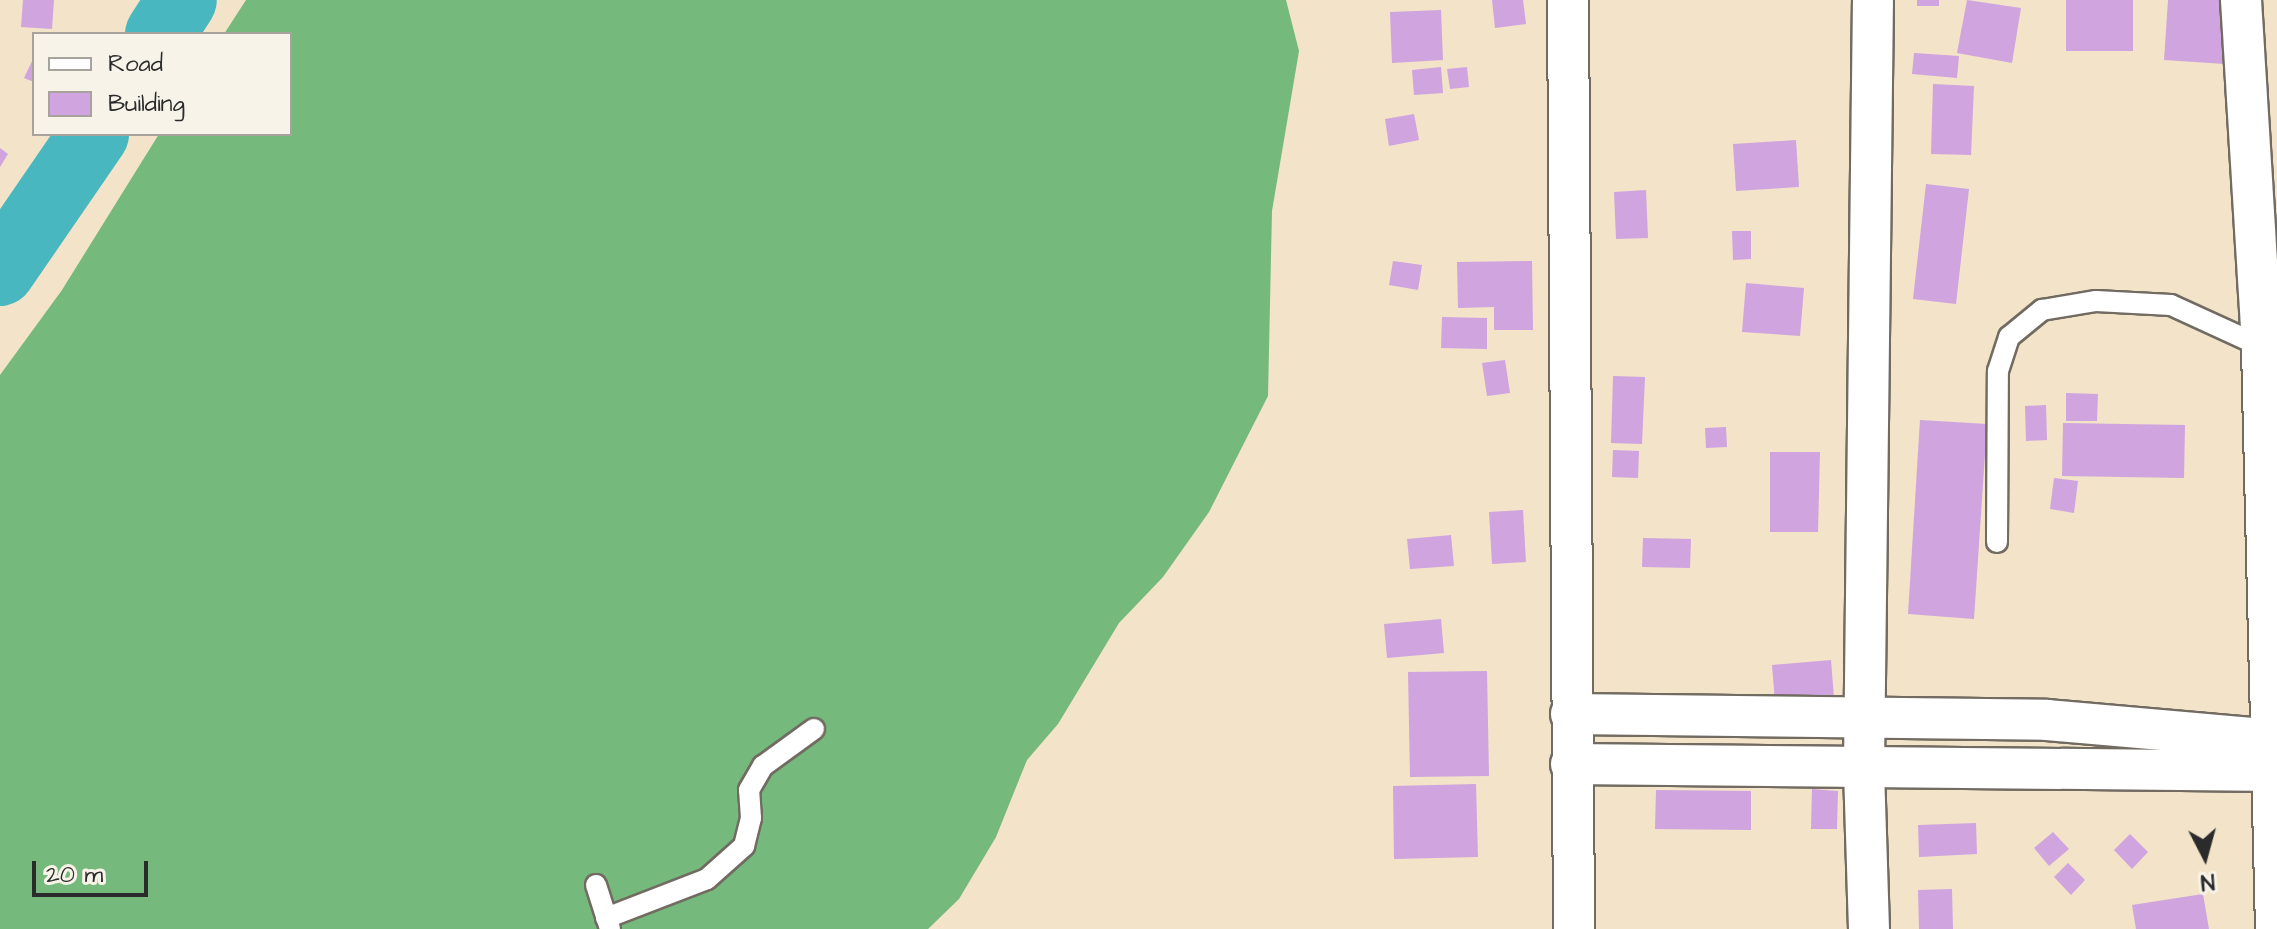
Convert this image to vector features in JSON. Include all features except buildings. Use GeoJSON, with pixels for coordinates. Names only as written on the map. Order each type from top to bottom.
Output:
{"type":"FeatureCollection","features":[{"type":"Feature","properties":{"kind":"street"},"geometry":{"type":"LineString","coordinates":[[1568,0],[1574,929]]}},
{"type":"Feature","properties":{"kind":"street"},"geometry":{"type":"LineString","coordinates":[[1869,929],[1864,718],[1873,0]]}},
{"type":"Feature","properties":{"kind":"street"},"geometry":{"type":"LineString","coordinates":[[2241,0],[2270,348],[2276,929]]}},
{"type":"Feature","properties":{"kind":"street"},"geometry":{"type":"LineString","coordinates":[[1571,714],[2047,720],[2273,756]]}},
{"type":"Feature","properties":{"kind":"street"},"geometry":{"type":"LineString","coordinates":[[2047,720],[2047,769]]}},
{"type":"Feature","properties":{"kind":"street"},"geometry":{"type":"LineString","coordinates":[[1571,764],[2047,769],[2273,756]]}},
{"type":"Feature","properties":{"kind":"lane"},"geometry":{"type":"LineString","coordinates":[[1997,542],[1998,371],[2009,337],[2042,310],[2096,301],[2171,305],[2270,348]]}},
{"type":"Feature","properties":{"kind":"lane"},"geometry":{"type":"LineString","coordinates":[[596,885],[608,924],[707,879],[744,846],[751,818],[749,790],[763,766],[814,729]]}},
{"type":"Feature","properties":{"kind":"green space"},"geometry":{"type":"Polygon","coordinates":[[[246,0],[1286,0],[1299,51],[1272,211],[1268,396],[1209,512],[1163,577],[1119,623],[1058,724],[1027,760],[996,837],[959,899],[928,929],[0,929],[0,375],[62,290],[158,136],[292,136],[292,32],[225,32],[246,0]]]}},
{"type":"Feature","properties":{"kind":"waterway"},"geometry":{"type":"LineString","coordinates":[[161,32],[182,0]]}},
{"type":"Feature","properties":{"kind":"waterway"},"geometry":{"type":"LineString","coordinates":[[0,271],[93,136]]}}]}
